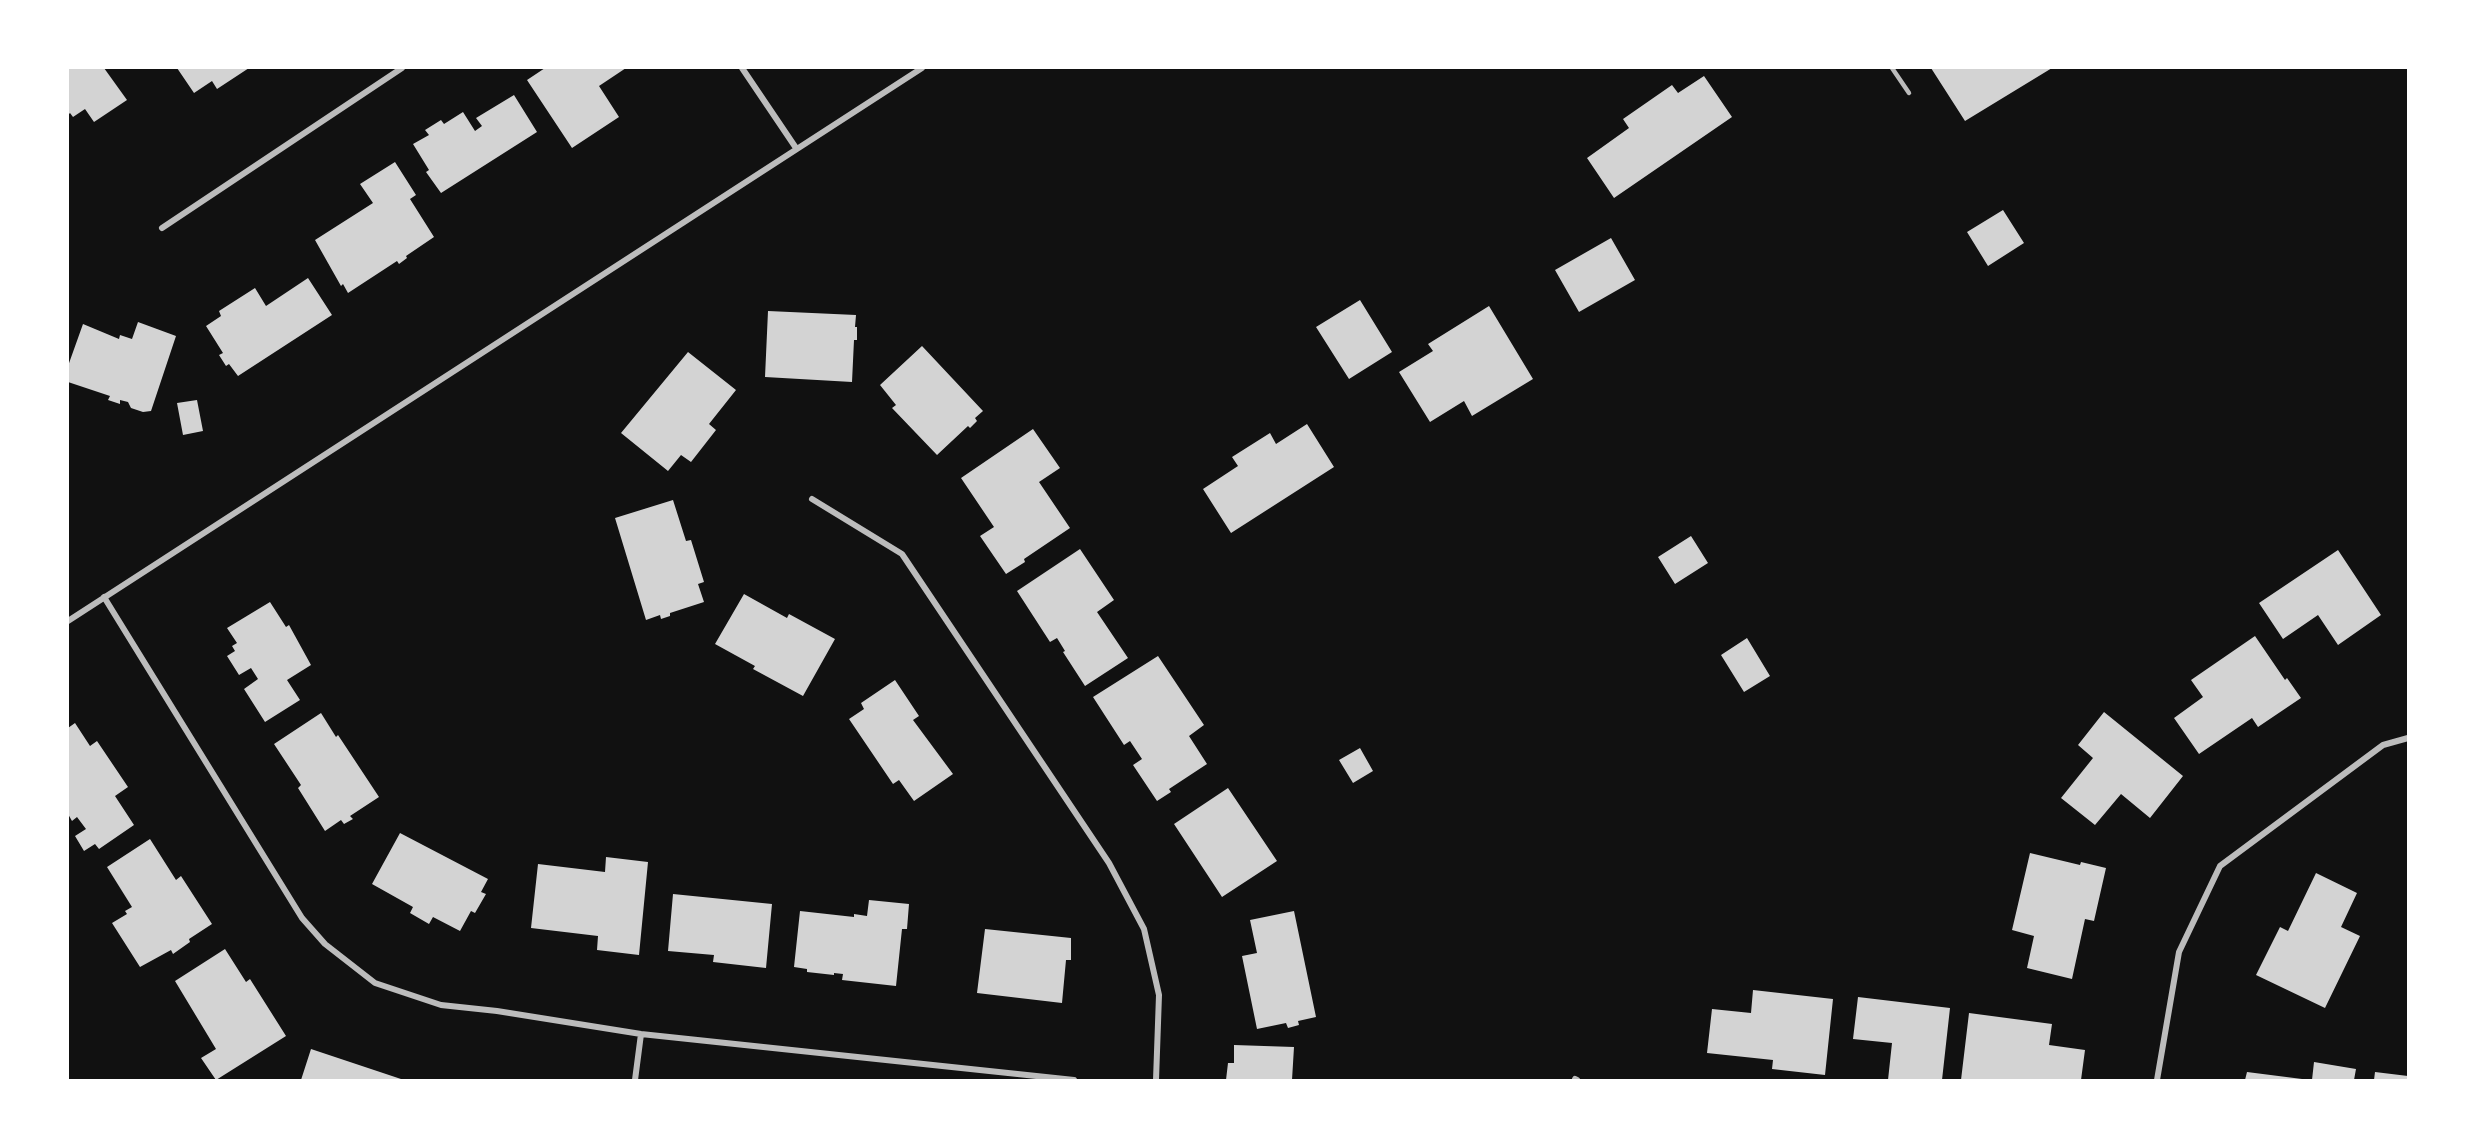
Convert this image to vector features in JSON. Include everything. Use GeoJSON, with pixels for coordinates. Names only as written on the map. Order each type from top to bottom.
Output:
{"type":"FeatureCollection","features":[{"type":"Feature","properties":{"kind":"street"},"geometry":{"type":"LineString","coordinates":[[162,228],[402,68]]}},
{"type":"Feature","properties":{"kind":"street"},"geometry":{"type":"LineString","coordinates":[[742,68],[796,148]]}},
{"type":"Feature","properties":{"kind":"street"},"geometry":{"type":"LineString","coordinates":[[68,621],[922,68]]}},
{"type":"Feature","properties":{"kind":"street"},"geometry":{"type":"LineString","coordinates":[[812,499],[902,554],[1109,863],[1144,929],[1159,996],[1156,1080]]}},
{"type":"Feature","properties":{"kind":"street"},"geometry":{"type":"LineString","coordinates":[[104,597],[302,918],[325,944],[375,983],[441,1005],[497,1011],[641,1034],[1074,1080]]}},
{"type":"Feature","properties":{"kind":"street"},"geometry":{"type":"LineString","coordinates":[[2157,1080],[2179,951],[2220,866],[2383,745],[2409,738]]}},
{"type":"Feature","properties":{"kind":"street"},"geometry":{"type":"LineString","coordinates":[[635,1080],[641,1034]]}},
{"type":"Feature","properties":{"kind":"lane"},"geometry":{"type":"LineString","coordinates":[[1892,68],[1909,93]]}},
{"type":"Feature","properties":{"kind":"building"},"geometry":{"type":"Polygon","coordinates":[[[68,68],[104,68],[127,100],[94,122],[85,109],[73,117],[70,113],[68,115],[68,68]]]}},
{"type":"Feature","properties":{"kind":"building"},"geometry":{"type":"Polygon","coordinates":[[[177,68],[249,68],[217,89],[212,81],[194,93],[177,68]]]}},
{"type":"Feature","properties":{"kind":"building"},"geometry":{"type":"Polygon","coordinates":[[[545,68],[626,68],[599,86],[619,117],[572,148],[527,80],[545,68]]]}},
{"type":"Feature","properties":{"kind":"building"},"geometry":{"type":"Polygon","coordinates":[[[1931,68],[2052,68],[1965,121],[1931,68]]]}},
{"type":"Feature","properties":{"kind":"building"},"geometry":{"type":"Polygon","coordinates":[[[1704,76],[1732,117],[1614,198],[1587,158],[1629,128],[1623,119],[1672,85],[1678,93],[1704,76]]]}},
{"type":"Feature","properties":{"kind":"building"},"geometry":{"type":"Polygon","coordinates":[[[514,95],[537,132],[441,193],[426,172],[429,170],[413,144],[429,135],[425,130],[441,120],[444,124],[463,112],[475,131],[482,126],[476,118],[514,95]]]}},
{"type":"Feature","properties":{"kind":"building"},"geometry":{"type":"Polygon","coordinates":[[[395,162],[416,195],[410,199],[434,237],[406,256],[407,258],[399,264],[397,261],[348,293],[343,284],[341,286],[315,240],[373,203],[360,184],[395,162]]]}},
{"type":"Feature","properties":{"kind":"building"},"geometry":{"type":"Polygon","coordinates":[[[2003,210],[2024,243],[1988,266],[1967,232],[2003,210]]]}},
{"type":"Feature","properties":{"kind":"building"},"geometry":{"type":"Polygon","coordinates":[[[1611,238],[1635,280],[1579,312],[1555,270],[1611,238]]]}},
{"type":"Feature","properties":{"kind":"building"},"geometry":{"type":"Polygon","coordinates":[[[308,278],[332,315],[238,376],[229,364],[226,366],[219,355],[223,353],[206,326],[221,316],[219,311],[255,288],[266,306],[308,278]]]}},
{"type":"Feature","properties":{"kind":"building"},"geometry":{"type":"Polygon","coordinates":[[[1360,300],[1392,352],[1349,379],[1316,327],[1360,300]]]}},
{"type":"Feature","properties":{"kind":"building"},"geometry":{"type":"Polygon","coordinates":[[[1489,306],[1533,379],[1472,416],[1464,401],[1430,422],[1399,372],[1433,351],[1428,344],[1489,306]]]}},
{"type":"Feature","properties":{"kind":"building"},"geometry":{"type":"Polygon","coordinates":[[[768,311],[856,315],[857,340],[854,340],[852,382],[765,377],[768,311]]]}},
{"type":"Feature","properties":{"kind":"building"},"geometry":{"type":"Polygon","coordinates":[[[138,322],[176,336],[151,411],[143,412],[131,408],[128,402],[120,400],[120,404],[108,400],[110,396],[68,382],[68,366],[83,324],[119,339],[120,335],[132,339],[138,322]]]}},
{"type":"Feature","properties":{"kind":"building"},"geometry":{"type":"Polygon","coordinates":[[[922,346],[983,411],[975,418],[977,421],[970,428],[968,426],[937,455],[892,408],[896,405],[880,385],[922,346]]]}},
{"type":"Feature","properties":{"kind":"building"},"geometry":{"type":"Polygon","coordinates":[[[688,352],[736,390],[709,424],[716,430],[691,462],[681,455],[668,471],[621,433],[688,352]]]}},
{"type":"Feature","properties":{"kind":"building"},"geometry":{"type":"Polygon","coordinates":[[[197,400],[203,431],[183,435],[177,403],[197,400]]]}},
{"type":"Feature","properties":{"kind":"building"},"geometry":{"type":"Polygon","coordinates":[[[1307,424],[1334,467],[1231,533],[1203,489],[1238,466],[1232,457],[1270,433],[1276,444],[1307,424]]]}},
{"type":"Feature","properties":{"kind":"building"},"geometry":{"type":"Polygon","coordinates":[[[1033,429],[1060,468],[1039,482],[1070,528],[1006,574],[980,536],[994,527],[961,478],[1033,429]]]}},
{"type":"Feature","properties":{"kind":"building"},"geometry":{"type":"Polygon","coordinates":[[[673,500],[686,541],[691,540],[704,582],[698,584],[704,602],[670,613],[670,616],[661,619],[660,615],[646,620],[615,518],[673,500]]]}},
{"type":"Feature","properties":{"kind":"building"},"geometry":{"type":"Polygon","coordinates":[[[1691,536],[1708,563],[1675,584],[1658,557],[1691,536]]]}},
{"type":"Feature","properties":{"kind":"building"},"geometry":{"type":"Polygon","coordinates":[[[1080,549],[1114,600],[1097,612],[1128,658],[1085,686],[1063,652],[1065,651],[1057,638],[1050,642],[1017,591],[1080,549]]]}},
{"type":"Feature","properties":{"kind":"building"},"geometry":{"type":"Polygon","coordinates":[[[2338,550],[2381,615],[2338,645],[2318,615],[2283,639],[2259,603],[2338,550]]]}},
{"type":"Feature","properties":{"kind":"building"},"geometry":{"type":"Polygon","coordinates":[[[744,594],[787,618],[789,614],[835,639],[803,696],[753,669],[755,666],[715,644],[744,594]]]}},
{"type":"Feature","properties":{"kind":"building"},"geometry":{"type":"Polygon","coordinates":[[[270,602],[286,627],[289,625],[311,665],[287,680],[300,700],[265,722],[244,689],[258,679],[251,668],[239,675],[227,656],[235,651],[232,646],[237,643],[227,628],[270,602]]]}},
{"type":"Feature","properties":{"kind":"building"},"geometry":{"type":"Polygon","coordinates":[[[2255,636],[2285,680],[2287,678],[2301,698],[2258,727],[2252,718],[2199,754],[2174,718],[2203,697],[2191,680],[2255,636]]]}},
{"type":"Feature","properties":{"kind":"building"},"geometry":{"type":"Polygon","coordinates":[[[1747,638],[1770,676],[1744,692],[1721,655],[1747,638]]]}},
{"type":"Feature","properties":{"kind":"building"},"geometry":{"type":"Polygon","coordinates":[[[1158,656],[1204,725],[1189,736],[1207,764],[1169,789],[1171,792],[1157,801],[1133,765],[1142,759],[1130,741],[1124,745],[1093,697],[1158,656]]]}},
{"type":"Feature","properties":{"kind":"building"},"geometry":{"type":"Polygon","coordinates":[[[895,680],[919,716],[913,720],[953,774],[914,801],[899,780],[893,784],[849,719],[864,709],[861,703],[895,680]]]}},
{"type":"Feature","properties":{"kind":"building"},"geometry":{"type":"Polygon","coordinates":[[[2104,712],[2183,776],[2150,818],[2121,794],[2095,825],[2061,798],[2093,758],[2078,745],[2104,712]]]}},
{"type":"Feature","properties":{"kind":"building"},"geometry":{"type":"Polygon","coordinates":[[[321,713],[379,797],[350,816],[353,819],[344,824],[341,820],[325,831],[298,788],[301,785],[274,744],[321,713]]]}},
{"type":"Feature","properties":{"kind":"building"},"geometry":{"type":"Polygon","coordinates":[[[75,723],[90,746],[97,741],[128,787],[115,796],[134,825],[99,849],[95,844],[84,851],[75,836],[86,829],[77,817],[72,821],[68,814],[68,728],[75,723]]]}},
{"type":"Feature","properties":{"kind":"building"},"geometry":{"type":"Polygon","coordinates":[[[1360,748],[1373,771],[1353,783],[1339,760],[1360,748]]]}},
{"type":"Feature","properties":{"kind":"building"},"geometry":{"type":"Polygon","coordinates":[[[1228,788],[1277,861],[1222,897],[1174,824],[1228,788]]]}},
{"type":"Feature","properties":{"kind":"building"},"geometry":{"type":"Polygon","coordinates":[[[400,833],[488,879],[481,892],[486,894],[475,913],[471,911],[460,931],[433,917],[429,924],[410,913],[413,907],[372,884],[400,833]]]}},
{"type":"Feature","properties":{"kind":"building"},"geometry":{"type":"Polygon","coordinates":[[[150,839],[176,880],[181,876],[212,924],[189,939],[190,942],[173,954],[171,950],[140,967],[112,923],[127,914],[125,911],[132,907],[107,867],[150,839]]]}},
{"type":"Feature","properties":{"kind":"building"},"geometry":{"type":"Polygon","coordinates":[[[2030,853],[2080,865],[2081,862],[2106,868],[2094,921],[2085,919],[2072,979],[2027,968],[2034,936],[2012,930],[2030,853]]]}},
{"type":"Feature","properties":{"kind":"building"},"geometry":{"type":"Polygon","coordinates":[[[606,857],[648,862],[639,955],[597,950],[598,936],[531,928],[538,864],[605,872],[606,857]]]}},
{"type":"Feature","properties":{"kind":"building"},"geometry":{"type":"Polygon","coordinates":[[[2316,873],[2357,893],[2341,927],[2360,936],[2325,1008],[2256,975],[2280,927],[2288,931],[2316,873]]]}},
{"type":"Feature","properties":{"kind":"building"},"geometry":{"type":"Polygon","coordinates":[[[673,894],[772,904],[766,968],[713,962],[714,955],[668,951],[673,894]]]}},
{"type":"Feature","properties":{"kind":"building"},"geometry":{"type":"Polygon","coordinates":[[[869,900],[909,904],[907,929],[902,929],[896,986],[842,980],[843,974],[807,972],[807,969],[794,967],[800,911],[854,917],[854,914],[867,916],[869,900]]]}},
{"type":"Feature","properties":{"kind":"building"},"geometry":{"type":"Polygon","coordinates":[[[1294,911],[1316,1017],[1298,1021],[1299,1025],[1288,1028],[1286,1023],[1257,1029],[1242,956],[1257,953],[1250,920],[1294,911]]]}},
{"type":"Feature","properties":{"kind":"building"},"geometry":{"type":"Polygon","coordinates":[[[985,929],[1071,938],[1071,960],[1066,960],[1062,1003],[977,993],[985,929]]]}},
{"type":"Feature","properties":{"kind":"building"},"geometry":{"type":"Polygon","coordinates":[[[225,949],[246,982],[250,979],[286,1036],[216,1080],[201,1058],[216,1049],[175,981],[225,949]]]}},
{"type":"Feature","properties":{"kind":"building"},"geometry":{"type":"Polygon","coordinates":[[[1753,990],[1833,999],[1825,1075],[1772,1069],[1773,1060],[1707,1053],[1712,1009],[1751,1013],[1753,990]]]}},
{"type":"Feature","properties":{"kind":"building"},"geometry":{"type":"Polygon","coordinates":[[[1858,997],[1950,1008],[1942,1080],[1888,1080],[1892,1043],[1853,1039],[1858,997]]]}},
{"type":"Feature","properties":{"kind":"building"},"geometry":{"type":"Polygon","coordinates":[[[1969,1013],[2052,1024],[2049,1045],[2085,1050],[2081,1080],[1961,1080],[1969,1013]]]}},
{"type":"Feature","properties":{"kind":"building"},"geometry":{"type":"Polygon","coordinates":[[[1234,1045],[1294,1047],[1292,1080],[1226,1080],[1228,1063],[1234,1063],[1234,1045]]]}},
{"type":"Feature","properties":{"kind":"building"},"geometry":{"type":"Polygon","coordinates":[[[311,1049],[404,1080],[301,1080],[311,1049]]]}},
{"type":"Feature","properties":{"kind":"building"},"geometry":{"type":"Polygon","coordinates":[[[2314,1062],[2356,1069],[2354,1080],[2312,1080],[2314,1062]]]}},
{"type":"Feature","properties":{"kind":"building"},"geometry":{"type":"Polygon","coordinates":[[[2247,1072],[2302,1079],[2302,1080],[2245,1080],[2247,1072]]]}},
{"type":"Feature","properties":{"kind":"building"},"geometry":{"type":"Polygon","coordinates":[[[2375,1072],[2408,1076],[2408,1080],[2374,1080],[2375,1072]]]}}]}
